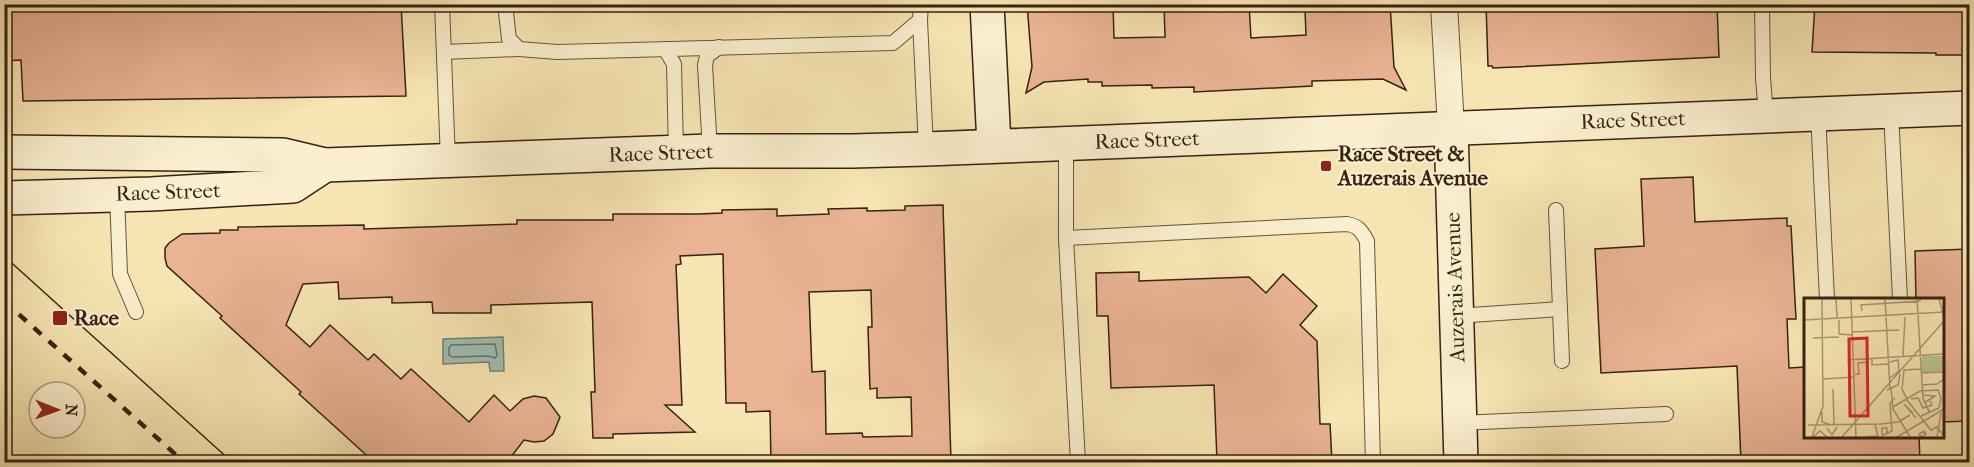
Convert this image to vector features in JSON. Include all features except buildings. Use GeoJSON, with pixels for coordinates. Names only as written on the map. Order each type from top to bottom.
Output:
{"type":"FeatureCollection","features":[{"type":"Feature","properties":{"kind":"main road"},"geometry":{"type":"LineString","coordinates":[[987,4],[994,145]]}},
{"type":"Feature","properties":{"kind":"main road","name":"Race Street"},"geometry":{"type":"LineString","coordinates":[[4,152],[283,155],[325,165],[710,151],[926,149],[1970,108]]}},
{"type":"Feature","properties":{"kind":"main road","name":"Auzerais Avenue"},"geometry":{"type":"LineString","coordinates":[[1451,128],[1461,462]]}},
{"type":"Feature","properties":{"kind":"main road"},"geometry":{"type":"LineString","coordinates":[[117,194],[123,179],[129,173],[186,169],[208,165],[235,155]]}},
{"type":"Feature","properties":{"kind":"main road","name":"Race Street"},"geometry":{"type":"LineString","coordinates":[[4,198],[293,186],[325,165]]}},
{"type":"Feature","properties":{"kind":"street","name":"Auzerais Avenue"},"geometry":{"type":"LineString","coordinates":[[1444,4],[1451,128]]}},
{"type":"Feature","properties":{"kind":"lane"},"geometry":{"type":"LineString","coordinates":[[442,4],[448,161]]}},
{"type":"Feature","properties":{"kind":"lane"},"geometry":{"type":"LineString","coordinates":[[505,4],[509,39],[519,49]]}},
{"type":"Feature","properties":{"kind":"lane"},"geometry":{"type":"LineString","coordinates":[[921,4],[926,149]]}},
{"type":"Feature","properties":{"kind":"lane"},"geometry":{"type":"LineString","coordinates":[[1762,4],[1766,115]]}},
{"type":"Feature","properties":{"kind":"lane"},"geometry":{"type":"LineString","coordinates":[[444,52],[519,49],[557,52],[893,43],[920,20]]}},
{"type":"Feature","properties":{"kind":"lane"},"geometry":{"type":"LineString","coordinates":[[710,151],[705,65],[707,56],[719,47]]}},
{"type":"Feature","properties":{"kind":"lane"},"geometry":{"type":"LineString","coordinates":[[665,49],[674,64],[676,153]]}},
{"type":"Feature","properties":{"kind":"lane"},"geometry":{"type":"LineString","coordinates":[[1891,111],[1900,298]]}},
{"type":"Feature","properties":{"kind":"lane"},"geometry":{"type":"LineString","coordinates":[[1818,113],[1827,298]]}},
{"type":"Feature","properties":{"kind":"lane"},"geometry":{"type":"LineString","coordinates":[[1066,143],[1066,238],[1078,462]]}},
{"type":"Feature","properties":{"kind":"lane"},"geometry":{"type":"LineString","coordinates":[[117,194],[120,274],[136,312]]}},
{"type":"Feature","properties":{"kind":"lane"},"geometry":{"type":"LineString","coordinates":[[1556,210],[1562,361]]}},
{"type":"Feature","properties":{"kind":"lane"},"geometry":{"type":"LineString","coordinates":[[1066,238],[1347,224],[1354,225],[1361,230],[1367,241],[1373,462]]}},
{"type":"Feature","properties":{"kind":"lane"},"geometry":{"type":"LineString","coordinates":[[1456,316],[1560,309]]}},
{"type":"Feature","properties":{"kind":"lane"},"geometry":{"type":"LineString","coordinates":[[1460,423],[1666,414]]}},
{"type":"Feature","properties":{"kind":"water"},"geometry":{"type":"Polygon","coordinates":[[[503,337],[504,371],[490,371],[489,362],[443,364],[443,339],[503,337]]]}},
{"type":"Feature","properties":{"kind":"tram line"},"geometry":{"type":"LineString","coordinates":[[4,256],[232,462]]}},
{"type":"Feature","properties":{"kind":"railway"},"geometry":{"type":"LineString","coordinates":[[4,301],[184,462]]}},
{"type":"Feature","properties":{"kind":"place","name":"Race Street & Auzerais Avenue"},"geometry":{"type":"Point","coordinates":[1326,166]}},
{"type":"Feature","properties":{"kind":"place","name":"Race"},"geometry":{"type":"Point","coordinates":[60,318]}}]}
